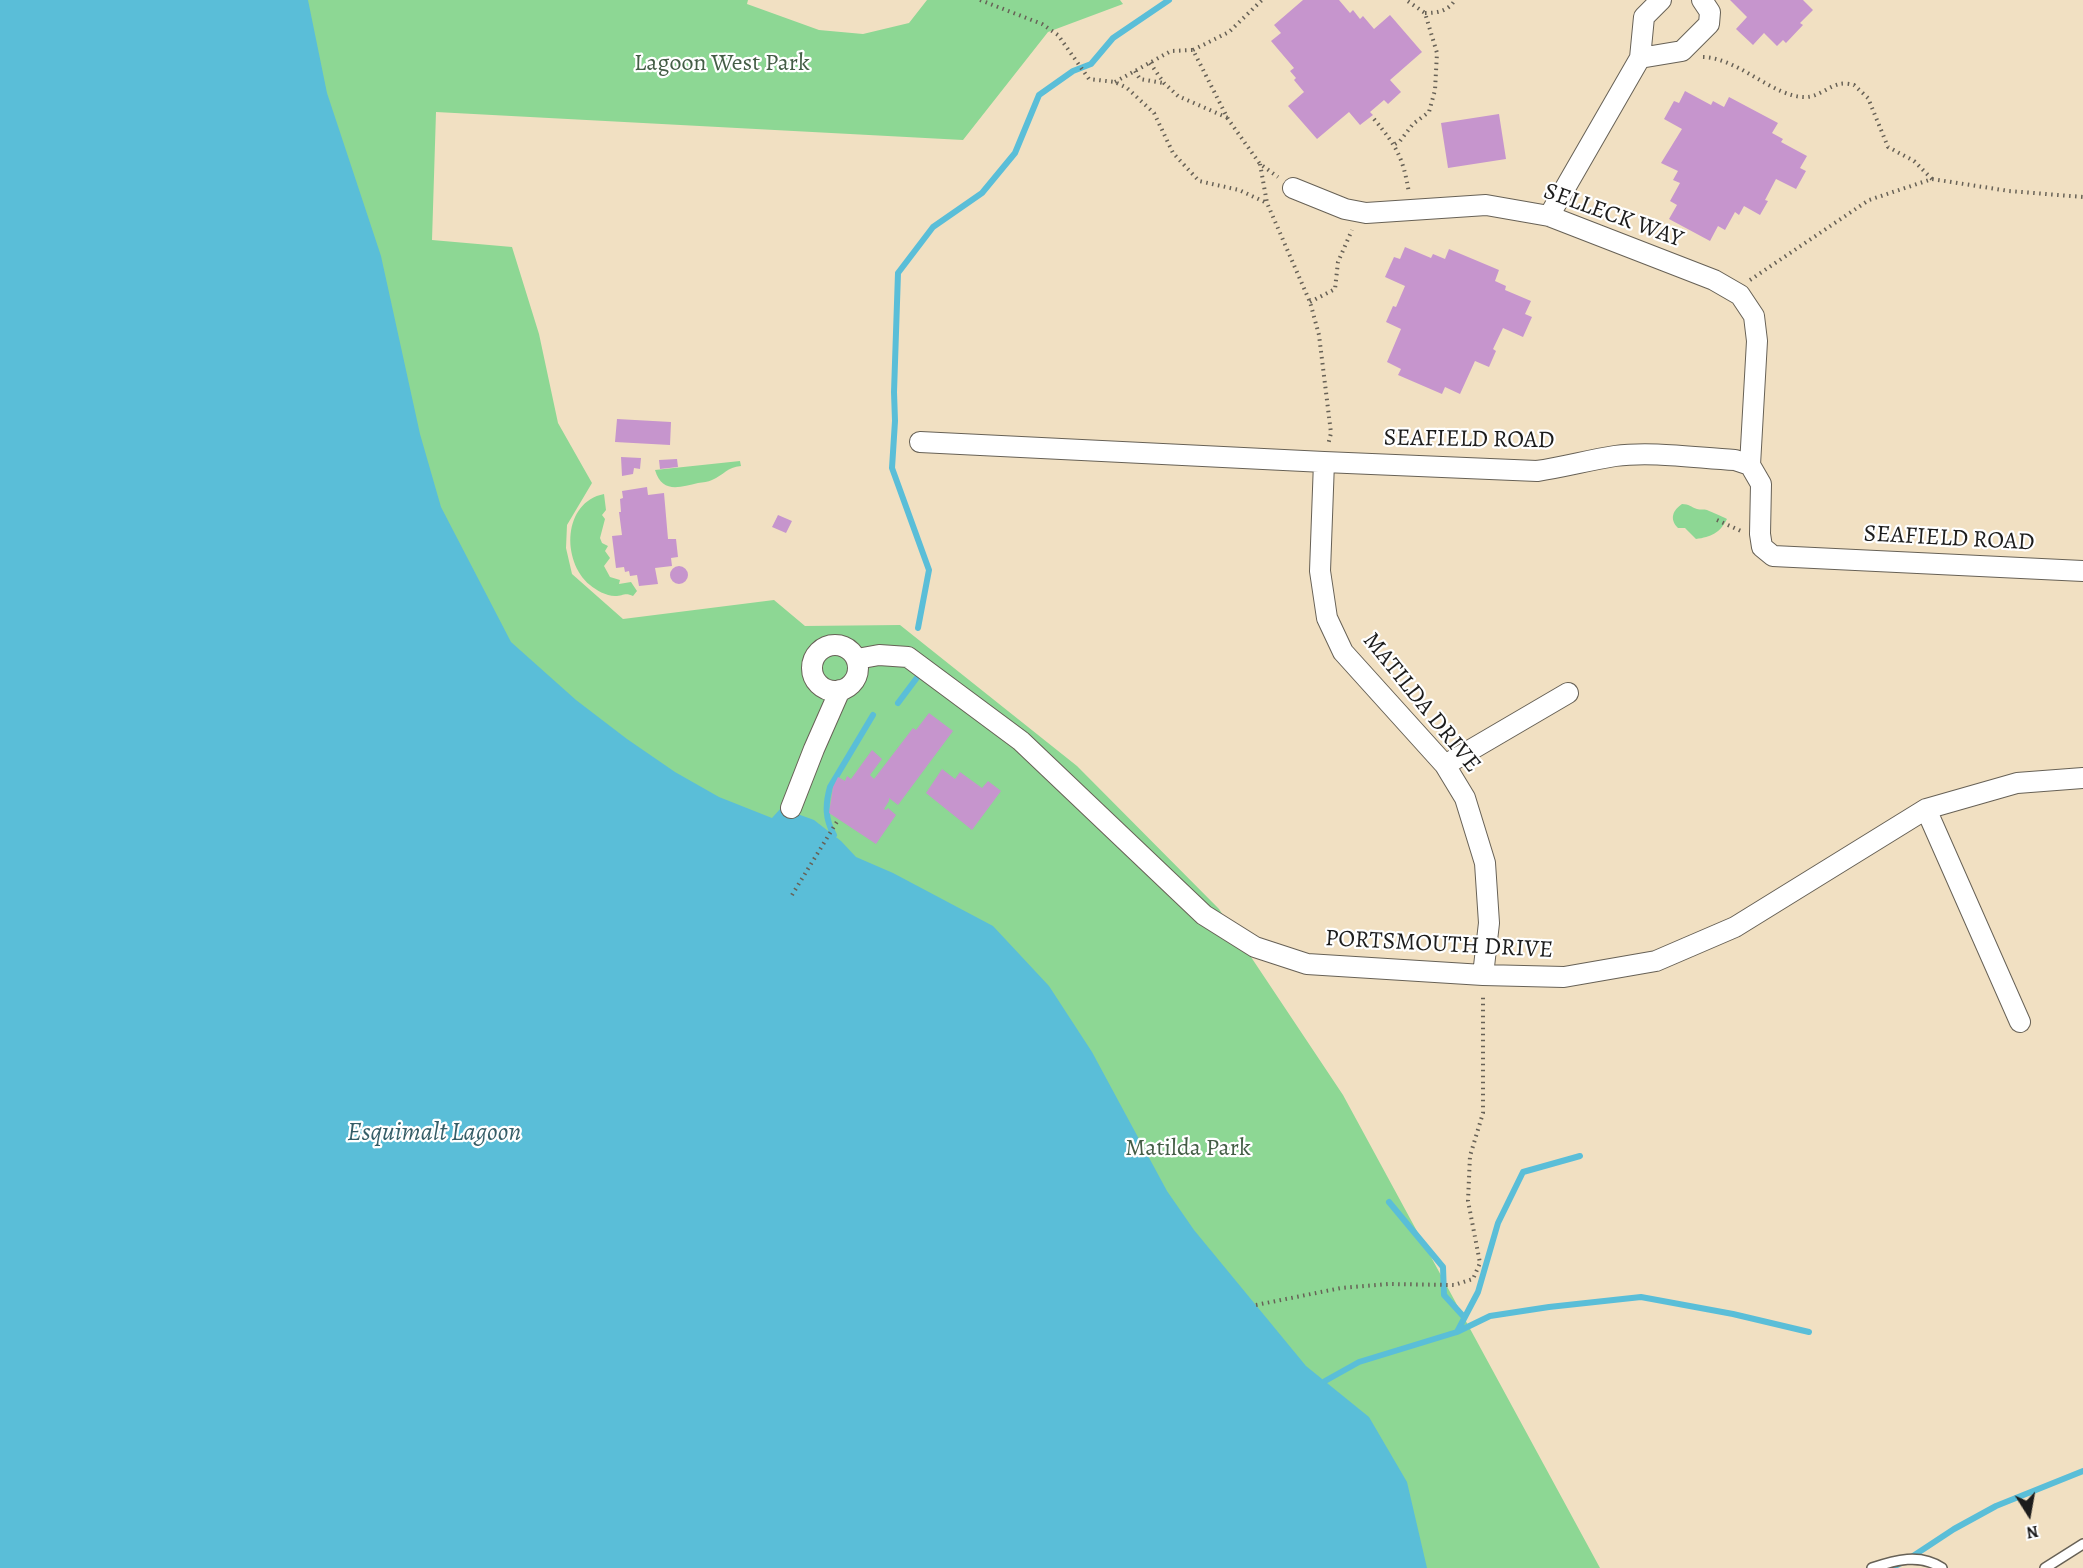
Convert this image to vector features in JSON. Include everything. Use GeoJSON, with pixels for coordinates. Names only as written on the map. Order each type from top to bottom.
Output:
{"type":"FeatureCollection","features":[{"type":"Feature","properties":{"kind":"street"},"geometry":{"type":"LineString","coordinates":[[1549,216],[1640,58],[1644,17],[1660,0]]}},
{"type":"Feature","properties":{"kind":"street"},"geometry":{"type":"LineString","coordinates":[[1640,58],[1682,51],[1710,24],[1710,12],[1702,0]]}},
{"type":"Feature","properties":{"kind":"street","name":"SELLECK WAY"},"geometry":{"type":"LineString","coordinates":[[1293,188],[1345,209],[1366,213],[1486,205],[1549,216],[1714,280],[1740,295],[1754,316],[1757,341],[1750,465]]}},
{"type":"Feature","properties":{"kind":"street","name":"SEAFIELD ROAD"},"geometry":{"type":"LineString","coordinates":[[920,442],[1538,471],[1568,467],[1615,456],[1641,455],[1735,460],[1750,465],[1761,484],[1762,547],[1773,556],[2083,571]]}},
{"type":"Feature","properties":{"kind":"street","name":"MATILDA DRIVE"},"geometry":{"type":"LineString","coordinates":[[1324,462],[1320,571],[1327,618],[1343,652],[1445,765],[1465,798],[1485,863],[1489,923],[1483,975]]}},
{"type":"Feature","properties":{"kind":"street"},"geometry":{"type":"LineString","coordinates":[[838,644],[849,649],[857,659],[856,679],[848,687],[840,690],[828,690],[817,683],[812,672],[816,654],[826,646],[838,644]]}},
{"type":"Feature","properties":{"kind":"street","name":"PORTSMOUTH DRIVE"},"geometry":{"type":"LineString","coordinates":[[857,659],[879,655],[908,657],[1021,741],[1204,915],[1255,947],[1307,964],[1483,975],[1564,977],[1656,961],[1734,927],[1926,809],[2017,783],[2083,778]]}},
{"type":"Feature","properties":{"kind":"street"},"geometry":{"type":"LineString","coordinates":[[791,808],[840,690]]}},
{"type":"Feature","properties":{"kind":"street"},"geometry":{"type":"LineString","coordinates":[[1445,765],[1568,693]]}},
{"type":"Feature","properties":{"kind":"street"},"geometry":{"type":"LineString","coordinates":[[1926,809],[2020,1022]]}},
{"type":"Feature","properties":{"kind":"lane"},"geometry":{"type":"LineString","coordinates":[[2045,1568],[2083,1544]]}},
{"type":"Feature","properties":{"kind":"lane"},"geometry":{"type":"LineString","coordinates":[[1872,1568],[1893,1560],[1918,1559],[1932,1562],[1942,1568]]}},
{"type":"Feature","properties":{"kind":"path"},"geometry":{"type":"LineString","coordinates":[[980,0],[1042,24],[1058,35],[1089,79],[1116,82],[1127,88],[1154,113],[1173,153],[1199,181],[1239,190],[1268,203]]}},
{"type":"Feature","properties":{"kind":"path"},"geometry":{"type":"LineString","coordinates":[[1116,82],[1172,51],[1193,50],[1229,32],[1262,0]]}},
{"type":"Feature","properties":{"kind":"path"},"geometry":{"type":"LineString","coordinates":[[1406,0],[1425,13],[1438,13],[1451,7],[1455,0]]}},
{"type":"Feature","properties":{"kind":"path"},"geometry":{"type":"LineString","coordinates":[[1395,144],[1413,124],[1429,112],[1435,90],[1437,53],[1425,13]]}},
{"type":"Feature","properties":{"kind":"path"},"geometry":{"type":"LineString","coordinates":[[1193,50],[1228,118],[1260,164],[1293,188]]}},
{"type":"Feature","properties":{"kind":"path"},"geometry":{"type":"LineString","coordinates":[[1682,51],[1700,57],[1713,57],[1734,65],[1788,93],[1806,97],[1840,84],[1854,85],[1868,98],[1888,147],[1914,161],[1932,179]]}},
{"type":"Feature","properties":{"kind":"path"},"geometry":{"type":"LineString","coordinates":[[1150,63],[1164,83],[1179,96],[1228,118]]}},
{"type":"Feature","properties":{"kind":"path"},"geometry":{"type":"LineString","coordinates":[[1135,71],[1140,80],[1164,83]]}},
{"type":"Feature","properties":{"kind":"path"},"geometry":{"type":"LineString","coordinates":[[1374,119],[1395,144],[1407,177],[1410,197]]}},
{"type":"Feature","properties":{"kind":"path"},"geometry":{"type":"LineString","coordinates":[[1260,164],[1268,203],[1310,302],[1319,335],[1331,433],[1324,462]]}},
{"type":"Feature","properties":{"kind":"path"},"geometry":{"type":"LineString","coordinates":[[1749,280],[1869,200],[1932,179],[2008,191],[2083,197]]}},
{"type":"Feature","properties":{"kind":"path"},"geometry":{"type":"LineString","coordinates":[[1310,302],[1335,289],[1338,261],[1351,231],[1366,213]]}},
{"type":"Feature","properties":{"kind":"path"},"geometry":{"type":"LineString","coordinates":[[1717,520],[1746,533]]}},
{"type":"Feature","properties":{"kind":"path"},"geometry":{"type":"LineString","coordinates":[[792,895],[838,820]]}},
{"type":"Feature","properties":{"kind":"path"},"geometry":{"type":"LineString","coordinates":[[1256,1305],[1341,1288],[1388,1284],[1454,1285],[1473,1278],[1480,1263],[1468,1201],[1470,1156],[1483,1113],[1483,975]]}},
{"type":"Feature","properties":{"kind":"green space","name":"Esquimalt Lagoon"},"geometry":{"type":"Polygon","coordinates":[[[0,0],[748,0],[747,4],[819,30],[863,34],[909,23],[927,0],[1120,0],[1123,4],[1048,32],[963,140],[436,112],[432,240],[512,247],[539,334],[558,423],[592,483],[567,525],[566,548],[572,574],[623,619],[774,600],[805,626],[900,625],[1077,766],[1219,909],[1343,1095],[1600,1568],[0,1568],[0,0]]]}},
{"type":"Feature","properties":{"kind":"green space"},"geometry":{"type":"Polygon","coordinates":[[[740,461],[741,466],[732,468],[710,481],[678,487],[662,483],[655,470],[740,461]]]}},
{"type":"Feature","properties":{"kind":"green space"},"geometry":{"type":"Polygon","coordinates":[[[604,494],[606,510],[602,515],[605,519],[600,538],[602,543],[608,546],[605,551],[610,558],[604,566],[610,577],[620,580],[619,584],[631,582],[637,591],[633,596],[626,594],[612,596],[598,591],[581,575],[574,562],[571,534],[574,520],[580,508],[590,499],[604,494]]]}},
{"type":"Feature","properties":{"kind":"green space"},"geometry":{"type":"Polygon","coordinates":[[[1682,504],[1707,510],[1727,519],[1714,534],[1696,539],[1685,528],[1678,528],[1675,525],[1674,512],[1682,504]]]}},
{"type":"Feature","properties":{"kind":"water","name":"Esquimalt Lagoon"},"geometry":{"type":"Polygon","coordinates":[[[0,0],[308,0],[327,93],[381,256],[420,434],[441,507],[511,642],[576,700],[675,772],[719,797],[772,818],[781,808],[814,820],[841,841],[856,857],[893,873],[993,926],[1049,986],[1092,1052],[1167,1191],[1194,1230],[1306,1366],[1369,1417],[1407,1482],[1427,1568],[0,1568],[0,0]]]}},
{"type":"Feature","properties":{"kind":"building"},"geometry":{"type":"Polygon","coordinates":[[[1303,0],[1339,0],[1350,13],[1353,10],[1360,19],[1363,16],[1374,29],[1390,15],[1422,52],[1390,80],[1401,92],[1388,104],[1384,100],[1370,112],[1373,115],[1360,125],[1349,112],[1317,139],[1288,106],[1304,92],[1290,71],[1294,68],[1271,41],[1281,33],[1274,25],[1303,0]]]}},
{"type":"Feature","properties":{"kind":"building"},"geometry":{"type":"Polygon","coordinates":[[[1730,0],[1803,0],[1813,10],[1800,23],[1803,25],[1786,43],[1783,40],[1777,46],[1764,33],[1753,45],[1736,29],[1747,17],[1730,0]]]}},
{"type":"Feature","properties":{"kind":"building"},"geometry":{"type":"Polygon","coordinates":[[[1685,91],[1711,105],[1713,101],[1724,107],[1729,97],[1778,123],[1772,133],[1783,139],[1781,142],[1807,156],[1800,168],[1806,171],[1796,189],[1776,179],[1760,215],[1744,206],[1739,215],[1735,212],[1725,230],[1718,226],[1710,241],[1669,219],[1677,205],[1670,201],[1680,183],[1673,180],[1678,171],[1661,163],[1682,129],[1664,119],[1674,101],[1679,103],[1685,91]]]}},
{"type":"Feature","properties":{"kind":"building"},"geometry":{"type":"Polygon","coordinates":[[[1499,114],[1506,159],[1448,168],[1441,123],[1499,114]]]}},
{"type":"Feature","properties":{"kind":"building"},"geometry":{"type":"Polygon","coordinates":[[[1405,247],[1431,258],[1433,254],[1445,259],[1449,249],[1499,270],[1495,281],[1506,286],[1505,290],[1531,301],[1525,314],[1532,317],[1523,337],[1503,328],[1493,349],[1496,351],[1489,367],[1475,361],[1460,394],[1445,387],[1442,394],[1398,375],[1401,369],[1387,362],[1401,329],[1386,322],[1393,306],[1396,307],[1405,286],[1385,277],[1394,257],[1400,259],[1405,247]]]}},
{"type":"Feature","properties":{"kind":"building"},"geometry":{"type":"Polygon","coordinates":[[[617,419],[671,422],[670,445],[615,442],[617,419]]]}},
{"type":"Feature","properties":{"kind":"building"},"geometry":{"type":"Polygon","coordinates":[[[621,457],[641,458],[640,469],[634,468],[633,474],[622,476],[621,457]]]}},
{"type":"Feature","properties":{"kind":"building"},"geometry":{"type":"Polygon","coordinates":[[[677,459],[678,467],[660,469],[659,460],[677,459]]]}},
{"type":"Feature","properties":{"kind":"building"},"geometry":{"type":"Polygon","coordinates":[[[647,487],[648,495],[664,493],[668,539],[676,539],[678,557],[671,558],[672,566],[655,568],[658,584],[639,586],[637,575],[630,576],[629,571],[625,572],[624,567],[616,568],[612,536],[622,535],[619,512],[621,512],[620,499],[623,498],[622,491],[647,487]]]}},
{"type":"Feature","properties":{"kind":"building"},"geometry":{"type":"Polygon","coordinates":[[[778,515],[792,521],[786,533],[772,527],[778,515]]]}},
{"type":"Feature","properties":{"kind":"building"},"geometry":{"type":"Polygon","coordinates":[[[679,566],[685,569],[688,575],[685,581],[679,584],[673,581],[670,575],[673,569],[679,566]]]}},
{"type":"Feature","properties":{"kind":"building"},"geometry":{"type":"Polygon","coordinates":[[[929,713],[953,731],[898,805],[889,798],[884,809],[888,808],[896,815],[876,844],[829,813],[833,787],[838,777],[845,781],[847,776],[851,779],[872,750],[882,759],[870,775],[874,779],[913,728],[916,730],[929,713]]]}},
{"type":"Feature","properties":{"kind":"building"},"geometry":{"type":"Polygon","coordinates":[[[942,769],[955,779],[960,772],[982,788],[988,781],[1001,791],[972,830],[926,793],[942,769]]]}},
{"type":"Feature","properties":{"kind":"waterway"},"geometry":{"type":"LineString","coordinates":[[918,628],[929,570],[892,468],[898,273],[933,227],[982,193],[1015,153],[1039,95],[1073,71],[1091,64],[1113,38],[1169,0]]}},
{"type":"Feature","properties":{"kind":"waterway"},"geometry":{"type":"LineString","coordinates":[[898,703],[916,679]]}},
{"type":"Feature","properties":{"kind":"waterway"},"geometry":{"type":"LineString","coordinates":[[834,835],[827,812],[830,787],[873,715]]}},
{"type":"Feature","properties":{"kind":"waterway"},"geometry":{"type":"LineString","coordinates":[[1325,1381],[1359,1362],[1457,1332],[1478,1292],[1498,1223],[1523,1172],[1580,1156]]}},
{"type":"Feature","properties":{"kind":"waterway"},"geometry":{"type":"LineString","coordinates":[[1389,1202],[1443,1267],[1444,1295],[1464,1317]]}},
{"type":"Feature","properties":{"kind":"waterway"},"geometry":{"type":"LineString","coordinates":[[1457,1332],[1490,1316],[1641,1297],[1733,1314],[1809,1332]]}},
{"type":"Feature","properties":{"kind":"waterway"},"geometry":{"type":"LineString","coordinates":[[1910,1558],[1954,1529],[1996,1506],[2083,1471]]}},
{"type":"Feature","properties":{"kind":"waterway"},"geometry":{"type":"LineString","coordinates":[[1891,1568],[1901,1563]]}},
{"type":"Feature","properties":{"kind":"park label","name":"Lagoon West Park"},"geometry":{"type":"Point","coordinates":[722,64]}},
{"type":"Feature","properties":{"kind":"park label","name":"Matilda Park"},"geometry":{"type":"Point","coordinates":[1188,1149]}}]}
